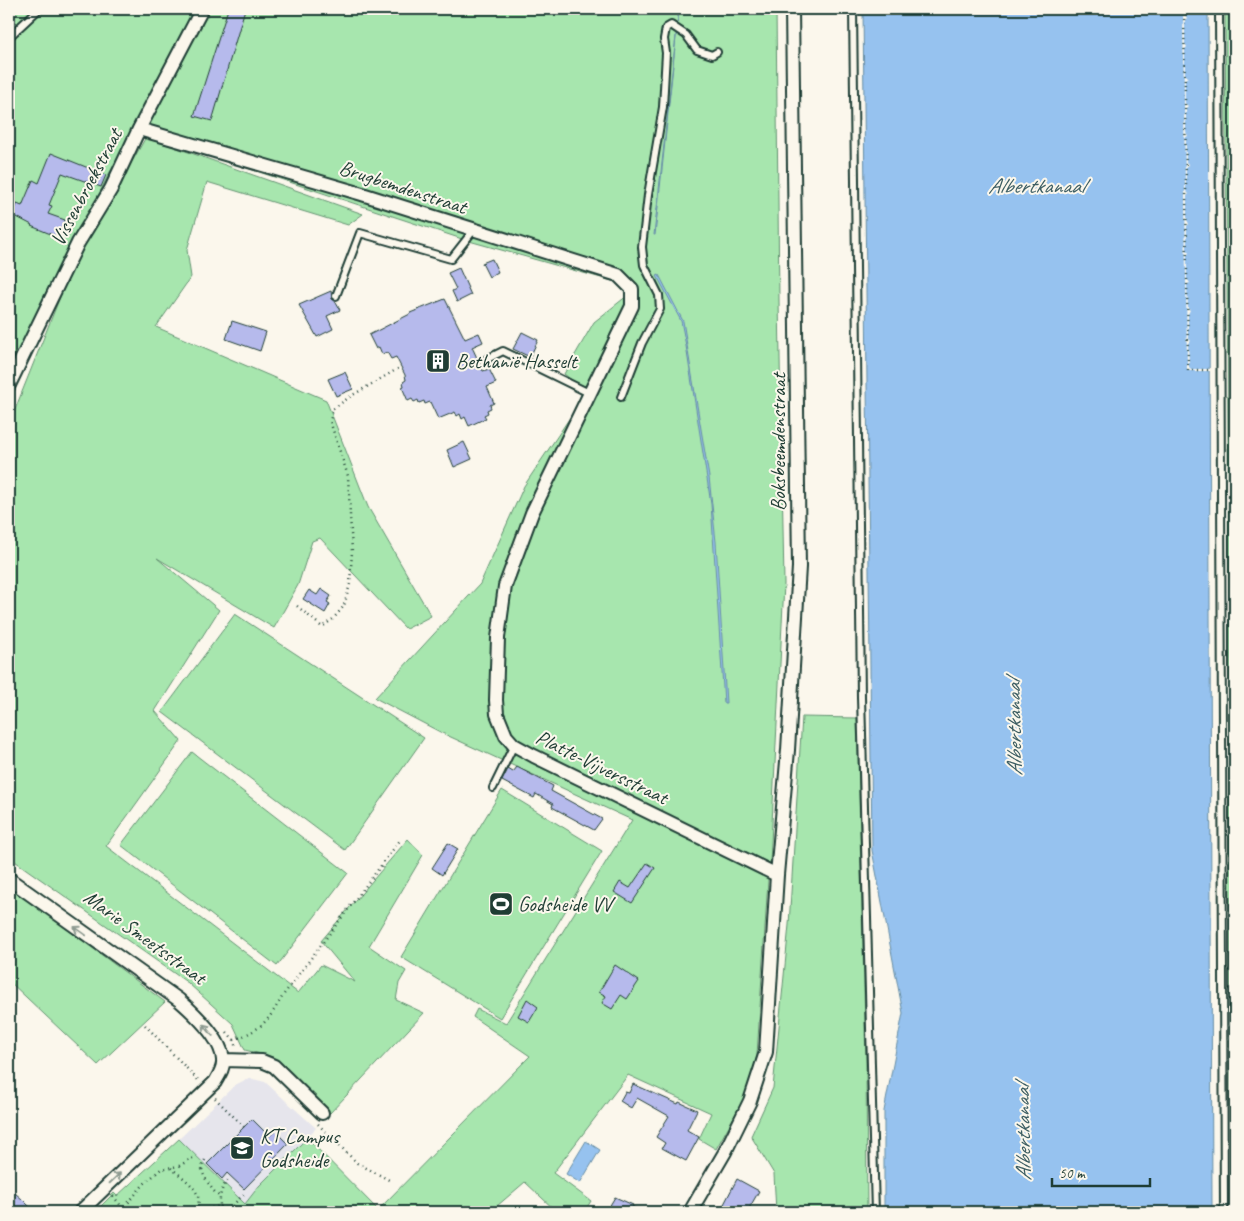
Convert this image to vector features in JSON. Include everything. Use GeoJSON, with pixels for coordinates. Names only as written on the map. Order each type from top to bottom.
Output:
{"type":"FeatureCollection","features":[{"type":"Feature","properties":{"kind":"street","name":"Vissenbroekstraat"},"geometry":{"type":"LineString","coordinates":[[9,385],[78,243],[111,189],[139,129],[202,9]]}},
{"type":"Feature","properties":{"kind":"street","name":"Boksbeemdenstraat"},"geometry":{"type":"LineString","coordinates":[[777,875],[788,750],[799,567],[792,9]]}},
{"type":"Feature","properties":{"kind":"street","name":"Brugbemdenstraat"},"geometry":{"type":"LineString","coordinates":[[139,129],[362,194],[473,231],[618,275],[632,289],[632,306]]}},
{"type":"Feature","properties":{"kind":"street","name":"Platte-Vijversstraat"},"geometry":{"type":"LineString","coordinates":[[632,306],[532,512],[505,586],[498,638],[496,700],[501,725],[506,736],[514,745],[534,756],[777,875]]}},
{"type":"Feature","properties":{"kind":"street"},"geometry":{"type":"LineString","coordinates":[[690,1212],[725,1152],[750,1101],[766,1052],[777,875]]}},
{"type":"Feature","properties":{"kind":"street","name":"Marie Smeetsstraat"},"geometry":{"type":"LineString","coordinates":[[9,879],[179,1000],[194,1013],[217,1041],[224,1060]]}},
{"type":"Feature","properties":{"kind":"street"},"geometry":{"type":"LineString","coordinates":[[80,1212],[215,1082],[222,1071],[224,1060],[262,1061],[274,1066],[322,1112]]}},
{"type":"Feature","properties":{"kind":"lane"},"geometry":{"type":"LineString","coordinates":[[9,37],[39,9]]}},
{"type":"Feature","properties":{"kind":"lane"},"geometry":{"type":"LineString","coordinates":[[853,9],[861,698],[875,1212]]}},
{"type":"Feature","properties":{"kind":"lane"},"geometry":{"type":"LineString","coordinates":[[1219,9],[1223,293],[1225,710],[1224,1212]]}},
{"type":"Feature","properties":{"kind":"lane"},"geometry":{"type":"LineString","coordinates":[[621,397],[642,344],[660,309],[659,296],[644,265],[642,247],[648,195],[663,107],[666,53],[664,39],[666,28],[670,25],[686,35],[697,50],[712,55],[717,52]]}},
{"type":"Feature","properties":{"kind":"lane"},"geometry":{"type":"LineString","coordinates":[[336,296],[360,234],[451,259],[473,231]]}},
{"type":"Feature","properties":{"kind":"lane"},"geometry":{"type":"LineString","coordinates":[[487,360],[503,351],[589,393]]}},
{"type":"Feature","properties":{"kind":"lane"},"geometry":{"type":"LineString","coordinates":[[493,788],[514,745]]}},
{"type":"Feature","properties":{"kind":"path"},"geometry":{"type":"LineString","coordinates":[[1184,9],[1188,370],[1210,370]]}},
{"type":"Feature","properties":{"kind":"path"},"geometry":{"type":"LineString","coordinates":[[298,606],[322,626],[333,619],[344,606],[350,584],[352,552],[348,476],[330,421],[333,409],[351,396],[401,367]]}},
{"type":"Feature","properties":{"kind":"path"},"geometry":{"type":"LineString","coordinates":[[234,1040],[262,1026],[271,1016],[284,994],[401,838]]}},
{"type":"Feature","properties":{"kind":"path"},"geometry":{"type":"LineString","coordinates":[[145,1025],[244,1127]]}},
{"type":"Feature","properties":{"kind":"path"},"geometry":{"type":"LineString","coordinates":[[221,1025],[234,1040],[238,1059]]}},
{"type":"Feature","properties":{"kind":"path"},"geometry":{"type":"LineString","coordinates":[[130,1212],[128,1203],[144,1184],[161,1169],[179,1166],[196,1156]]}},
{"type":"Feature","properties":{"kind":"path"},"geometry":{"type":"LineString","coordinates":[[205,1160],[201,1166],[202,1170],[214,1192],[219,1196]]}},
{"type":"Feature","properties":{"kind":"path"},"geometry":{"type":"LineString","coordinates":[[171,1168],[194,1186],[198,1198],[195,1212],[220,1206],[228,1210],[245,1193]]}},
{"type":"Feature","properties":{"kind":"path"},"geometry":{"type":"LineString","coordinates":[[220,1206],[219,1196],[221,1189],[229,1178]]}},
{"type":"Feature","properties":{"kind":"path"},"geometry":{"type":"LineString","coordinates":[[112,1194],[126,1212]]}},
{"type":"Feature","properties":{"kind":"shaded area","name":"KT Campus Godsheide"},"geometry":{"type":"Polygon","coordinates":[[[249,1078],[265,1082],[316,1128],[259,1186],[245,1204],[179,1139],[235,1085],[249,1078]]]}},
{"type":"Feature","properties":{"kind":"green space"},"geometry":{"type":"Polygon","coordinates":[[[9,9],[776,9],[784,584],[770,863],[757,1055],[747,1093],[716,1149],[699,1139],[711,1113],[628,1075],[553,1173],[591,1201],[584,1212],[557,1212],[525,1182],[490,1212],[102,1212],[98,1209],[114,1193],[117,1196],[179,1139],[245,1204],[259,1186],[307,1138],[378,1210],[530,1056],[473,1017],[477,1009],[506,1023],[632,820],[442,733],[375,698],[480,584],[524,486],[587,392],[564,374],[594,322],[637,288],[462,239],[141,133],[133,136],[110,172],[9,374],[9,9]]]}},
{"type":"Feature","properties":{"kind":"green space"},"geometry":{"type":"Polygon","coordinates":[[[1225,9],[1235,9],[1235,706],[1232,703],[1230,694],[1225,9]]]}},
{"type":"Feature","properties":{"kind":"green space"},"geometry":{"type":"Polygon","coordinates":[[[146,137],[363,214],[348,225],[207,182],[187,250],[191,277],[156,327],[326,400],[368,507],[431,616],[406,629],[320,538],[312,541],[298,585],[274,628],[157,558],[219,610],[155,711],[181,741],[106,846],[298,993],[321,965],[355,982],[321,941],[408,839],[423,855],[369,946],[406,971],[399,983],[396,1000],[424,1013],[330,1113],[273,1057],[245,1050],[233,1024],[188,983],[9,857],[9,406],[14,412],[72,267],[146,137]]]}},
{"type":"Feature","properties":{"kind":"green space"},"geometry":{"type":"Polygon","coordinates":[[[235,614],[424,738],[345,850],[162,712],[235,614]]]}},
{"type":"Feature","properties":{"kind":"green space"},"geometry":{"type":"Polygon","coordinates":[[[802,717],[857,718],[866,1064],[867,1212],[776,1212],[774,1174],[751,1136],[773,1088],[789,925],[802,717]]]}},
{"type":"Feature","properties":{"kind":"green space"},"geometry":{"type":"Polygon","coordinates":[[[1235,717],[1235,1212],[1232,1212],[1229,763],[1231,721],[1235,717]]]}},
{"type":"Feature","properties":{"kind":"green space"},"geometry":{"type":"Polygon","coordinates":[[[192,752],[348,873],[277,966],[121,845],[192,752]]]}},
{"type":"Feature","properties":{"kind":"green space","name":"Godsheide VV"},"geometry":{"type":"Polygon","coordinates":[[[502,790],[602,851],[500,1018],[401,957],[502,790]]]}},
{"type":"Feature","properties":{"kind":"green space"},"geometry":{"type":"Polygon","coordinates":[[[9,886],[165,1002],[98,1065],[9,981],[9,886]]]}},
{"type":"Feature","properties":{"kind":"water"},"geometry":{"type":"Polygon","coordinates":[[[679,9],[655,235],[654,235],[679,9]]]}},
{"type":"Feature","properties":{"kind":"water","name":"Albertkanaal"},"geometry":{"type":"Polygon","coordinates":[[[863,9],[1208,9],[1212,1212],[884,1212],[884,1111],[903,1013],[872,850],[863,9]]]}},
{"type":"Feature","properties":{"kind":"water"},"geometry":{"type":"Polygon","coordinates":[[[659,275],[683,321],[709,477],[716,542],[726,703],[724,703],[711,504],[681,321],[657,276],[659,275]]]}},
{"type":"Feature","properties":{"kind":"water"},"geometry":{"type":"Polygon","coordinates":[[[586,1141],[600,1150],[580,1183],[566,1174],[586,1141]]]}},
{"type":"Feature","properties":{"kind":"pier"},"geometry":{"type":"Polygon","coordinates":[[[1183,9],[1185,9],[1187,18],[1185,20],[1185,44],[1187,47],[1185,49],[1185,74],[1188,77],[1185,79],[1185,103],[1188,106],[1186,108],[1186,132],[1188,136],[1186,137],[1186,162],[1189,165],[1186,167],[1186,191],[1189,194],[1187,196],[1187,220],[1189,224],[1187,226],[1187,250],[1189,253],[1187,255],[1187,279],[1190,283],[1187,284],[1188,309],[1190,310],[1188,314],[1188,338],[1191,341],[1188,343],[1189,367],[1191,369],[1212,369],[1212,371],[1188,371],[1187,369],[1183,9]]]}},
{"type":"Feature","properties":{"kind":"building"},"geometry":{"type":"Polygon","coordinates":[[[228,9],[245,9],[212,121],[194,116],[228,9]]]}},
{"type":"Feature","properties":{"kind":"building"},"geometry":{"type":"Polygon","coordinates":[[[51,153],[106,175],[101,187],[62,173],[49,205],[52,206],[48,214],[65,220],[58,237],[31,226],[13,215],[17,204],[22,206],[33,180],[39,183],[51,153]]]}},
{"type":"Feature","properties":{"kind":"building"},"geometry":{"type":"Polygon","coordinates":[[[492,259],[498,272],[489,277],[482,263],[492,259]]]}},
{"type":"Feature","properties":{"kind":"building"},"geometry":{"type":"Polygon","coordinates":[[[459,268],[471,295],[457,302],[452,291],[456,289],[448,273],[459,268]]]}},
{"type":"Feature","properties":{"kind":"building"},"geometry":{"type":"Polygon","coordinates":[[[331,291],[332,299],[340,310],[327,316],[333,329],[317,337],[299,305],[331,291]]]}},
{"type":"Feature","properties":{"kind":"building","name":"Bethanië Hasselt"},"geometry":{"type":"Polygon","coordinates":[[[445,299],[465,339],[479,333],[483,342],[472,347],[483,371],[489,369],[496,383],[487,387],[494,403],[487,410],[488,413],[484,415],[486,418],[469,426],[465,417],[462,419],[460,414],[457,416],[455,412],[438,419],[430,402],[425,404],[424,401],[419,403],[418,400],[414,402],[412,399],[408,401],[402,387],[404,386],[403,382],[406,380],[405,375],[396,357],[391,359],[387,352],[382,354],[379,347],[376,349],[369,335],[410,313],[445,299]]]}},
{"type":"Feature","properties":{"kind":"building"},"geometry":{"type":"Polygon","coordinates":[[[232,321],[266,332],[260,351],[226,339],[232,321]]]}},
{"type":"Feature","properties":{"kind":"building"},"geometry":{"type":"Polygon","coordinates":[[[522,332],[538,340],[530,357],[513,349],[522,332]]]}},
{"type":"Feature","properties":{"kind":"building"},"geometry":{"type":"Polygon","coordinates":[[[345,372],[353,389],[336,396],[328,379],[345,372]]]}},
{"type":"Feature","properties":{"kind":"building"},"geometry":{"type":"Polygon","coordinates":[[[464,442],[472,459],[454,467],[447,450],[464,442]]]}},
{"type":"Feature","properties":{"kind":"building"},"geometry":{"type":"Polygon","coordinates":[[[321,589],[331,596],[327,602],[330,604],[325,613],[303,599],[309,590],[317,595],[321,589]]]}},
{"type":"Feature","properties":{"kind":"building"},"geometry":{"type":"Polygon","coordinates":[[[517,767],[553,786],[551,791],[602,819],[594,830],[552,807],[553,804],[536,794],[534,798],[502,781],[508,769],[513,772],[517,767]]]}},
{"type":"Feature","properties":{"kind":"building"},"geometry":{"type":"Polygon","coordinates":[[[448,843],[458,849],[442,875],[432,868],[448,843]]]}},
{"type":"Feature","properties":{"kind":"building"},"geometry":{"type":"Polygon","coordinates":[[[647,863],[655,868],[632,903],[614,892],[620,882],[630,888],[647,863]]]}},
{"type":"Feature","properties":{"kind":"building"},"geometry":{"type":"Polygon","coordinates":[[[615,965],[639,981],[627,999],[621,995],[612,1009],[602,1003],[606,996],[599,992],[615,965]]]}},
{"type":"Feature","properties":{"kind":"building"},"geometry":{"type":"Polygon","coordinates":[[[527,999],[538,1007],[529,1022],[518,1016],[527,999]]]}},
{"type":"Feature","properties":{"kind":"building"},"geometry":{"type":"Polygon","coordinates":[[[633,1084],[678,1104],[679,1102],[697,1110],[687,1130],[699,1137],[686,1161],[662,1148],[665,1143],[656,1137],[669,1116],[637,1098],[631,1108],[620,1101],[625,1092],[629,1093],[633,1084]]]}},
{"type":"Feature","properties":{"kind":"building"},"geometry":{"type":"Polygon","coordinates":[[[252,1119],[269,1136],[275,1131],[288,1144],[244,1189],[227,1173],[222,1179],[207,1164],[252,1119]]]}},
{"type":"Feature","properties":{"kind":"building"},"geometry":{"type":"Polygon","coordinates":[[[737,1179],[759,1191],[747,1212],[729,1212],[722,1208],[737,1179]]]}},
{"type":"Feature","properties":{"kind":"building"},"geometry":{"type":"Polygon","coordinates":[[[9,1188],[22,1199],[35,1212],[9,1212],[9,1188]]]}},
{"type":"Feature","properties":{"kind":"building"},"geometry":{"type":"Polygon","coordinates":[[[615,1197],[633,1205],[642,1212],[617,1212],[609,1207],[615,1197]]]}},
{"type":"Feature","properties":{"kind":"place","name":"Bethanië Hasselt"},"geometry":{"type":"Point","coordinates":[438,361]}},
{"type":"Feature","properties":{"kind":"place","name":"Godsheide VV"},"geometry":{"type":"Point","coordinates":[501,904]}},
{"type":"Feature","properties":{"kind":"place","name":"KT Campus Godsheide"},"geometry":{"type":"Point","coordinates":[242,1148]}}]}
